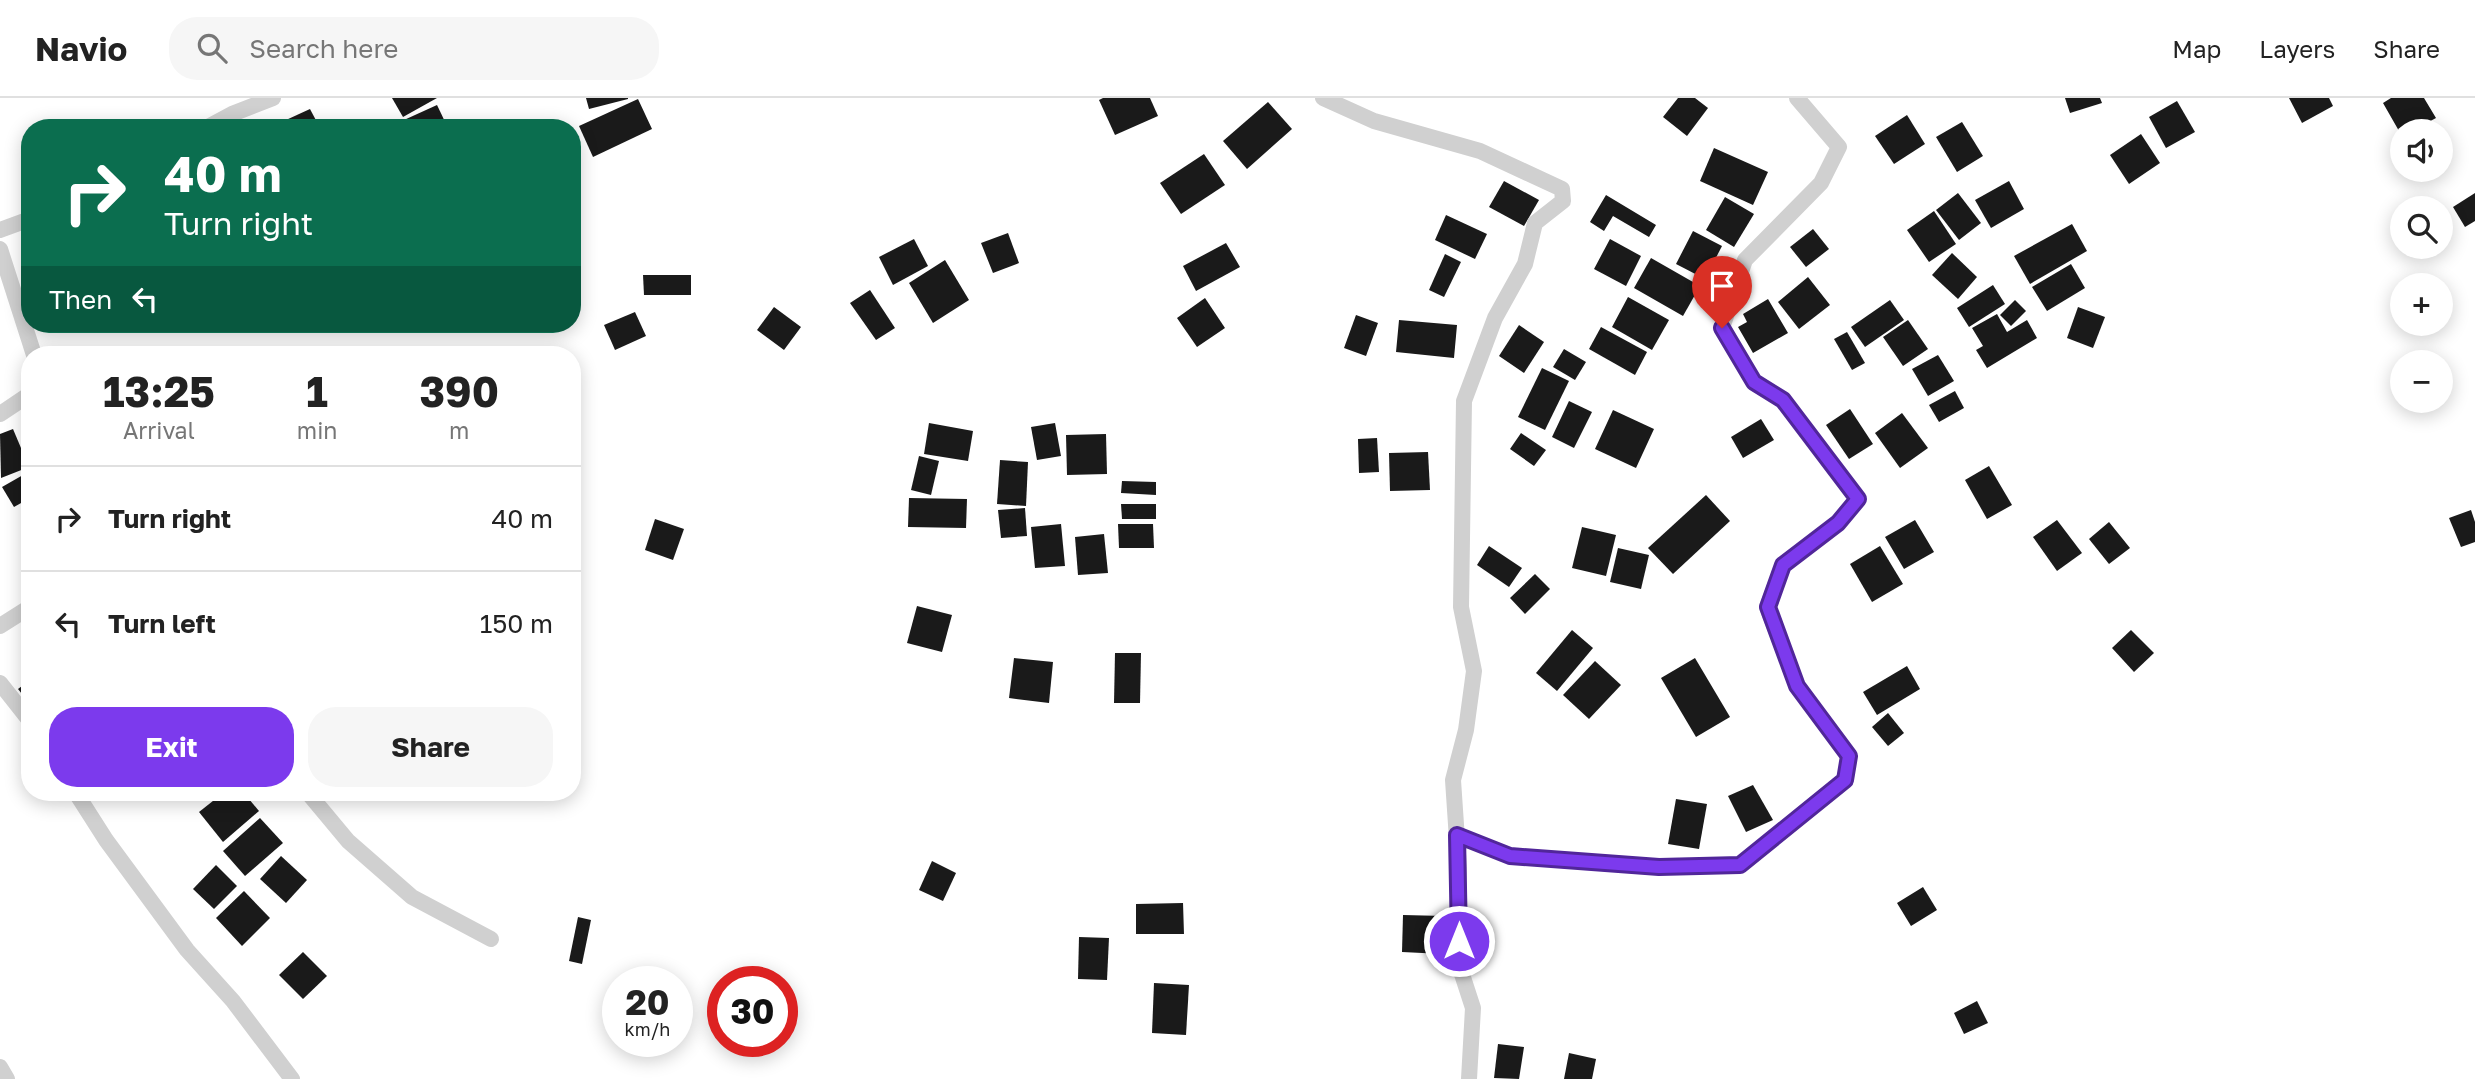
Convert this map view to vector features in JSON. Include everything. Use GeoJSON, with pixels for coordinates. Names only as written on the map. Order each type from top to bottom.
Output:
{"type":"FeatureCollection","features":[{"type":"Feature","properties":{"kind":"street"},"geometry":{"type":"LineString","coordinates":[[223,119],[273,98]]}},
{"type":"Feature","properties":{"kind":"street"},"geometry":{"type":"LineString","coordinates":[[1323,98],[1374,121],[1479,151],[1562,189],[1563,201],[1535,223],[1525,264],[1495,318],[1464,401],[1461,607],[1474,671],[1466,730],[1453,780],[1457,835],[1459,965],[1473,1008],[1469,1079]]}},
{"type":"Feature","properties":{"kind":"street"},"geometry":{"type":"LineString","coordinates":[[1457,835],[1510,856],[1659,867],[1740,865],[1845,780],[1849,756],[1797,686],[1768,607],[1783,565],[1838,523],[1858,499],[1783,400],[1754,382],[1722,328],[1745,260],[1821,183],[1839,147],[1797,98]]}},
{"type":"Feature","properties":{"kind":"street"},"geometry":{"type":"LineString","coordinates":[[0,230],[21,222]]}},
{"type":"Feature","properties":{"kind":"street"},"geometry":{"type":"LineString","coordinates":[[0,249],[21,314]]}},
{"type":"Feature","properties":{"kind":"street"},"geometry":{"type":"LineString","coordinates":[[0,414],[21,400]]}},
{"type":"Feature","properties":{"kind":"street"},"geometry":{"type":"LineString","coordinates":[[0,626],[21,613]]}},
{"type":"Feature","properties":{"kind":"street"},"geometry":{"type":"LineString","coordinates":[[0,683],[21,710]]}},
{"type":"Feature","properties":{"kind":"street"},"geometry":{"type":"LineString","coordinates":[[81,801],[106,840],[187,950],[233,1001],[292,1079]]}},
{"type":"Feature","properties":{"kind":"street"},"geometry":{"type":"LineString","coordinates":[[315,801],[348,841],[412,897],[491,939]]}},
{"type":"Feature","properties":{"kind":"street"},"geometry":{"type":"LineString","coordinates":[[0,1067],[7,1079]]}},
{"type":"Feature","properties":{"kind":"building"},"geometry":{"type":"Polygon","coordinates":[[[392,98],[437,98],[403,117],[392,98]]]}},
{"type":"Feature","properties":{"kind":"building"},"geometry":{"type":"Polygon","coordinates":[[[586,98],[628,98],[628,99],[589,109],[586,98]]]}},
{"type":"Feature","properties":{"kind":"building"},"geometry":{"type":"Polygon","coordinates":[[[1150,98],[1158,116],[1115,135],[1099,100],[1150,98]]]}},
{"type":"Feature","properties":{"kind":"building"},"geometry":{"type":"Polygon","coordinates":[[[1678,98],[1695,98],[1708,108],[1687,136],[1663,117],[1678,98]]]}},
{"type":"Feature","properties":{"kind":"building"},"geometry":{"type":"Polygon","coordinates":[[[2065,98],[2100,98],[2102,103],[2070,113],[2065,98]]]}},
{"type":"Feature","properties":{"kind":"building"},"geometry":{"type":"Polygon","coordinates":[[[2289,98],[2329,98],[2333,106],[2302,123],[2289,98]]]}},
{"type":"Feature","properties":{"kind":"building"},"geometry":{"type":"Polygon","coordinates":[[[2391,98],[2424,98],[2436,118],[2392,119],[2383,103],[2391,98]]]}},
{"type":"Feature","properties":{"kind":"building"},"geometry":{"type":"Polygon","coordinates":[[[638,99],[652,129],[593,157],[581,125],[638,99]]]}},
{"type":"Feature","properties":{"kind":"building"},"geometry":{"type":"Polygon","coordinates":[[[2177,101],[2195,132],[2166,148],[2149,117],[2177,101]]]}},
{"type":"Feature","properties":{"kind":"building"},"geometry":{"type":"Polygon","coordinates":[[[1268,102],[1292,129],[1247,169],[1223,141],[1268,102]]]}},
{"type":"Feature","properties":{"kind":"building"},"geometry":{"type":"Polygon","coordinates":[[[437,105],[444,119],[406,119],[437,105]]]}},
{"type":"Feature","properties":{"kind":"building"},"geometry":{"type":"Polygon","coordinates":[[[310,109],[315,119],[288,119],[310,109]]]}},
{"type":"Feature","properties":{"kind":"building"},"geometry":{"type":"Polygon","coordinates":[[[1907,115],[1925,144],[1894,164],[1875,136],[1907,115]]]}},
{"type":"Feature","properties":{"kind":"building"},"geometry":{"type":"Polygon","coordinates":[[[1962,122],[1983,156],[1957,172],[1936,137],[1962,122]]]}},
{"type":"Feature","properties":{"kind":"building"},"geometry":{"type":"Polygon","coordinates":[[[2141,134],[2160,163],[2129,184],[2110,155],[2141,134]]]}},
{"type":"Feature","properties":{"kind":"building"},"geometry":{"type":"Polygon","coordinates":[[[1714,148],[1768,172],[1753,205],[1700,181],[1714,148]]]}},
{"type":"Feature","properties":{"kind":"building"},"geometry":{"type":"Polygon","coordinates":[[[1204,154],[1225,185],[1181,214],[1160,183],[1204,154]]]}},
{"type":"Feature","properties":{"kind":"building"},"geometry":{"type":"Polygon","coordinates":[[[1504,181],[1539,200],[1524,226],[1489,207],[1504,181]]]}},
{"type":"Feature","properties":{"kind":"building"},"geometry":{"type":"Polygon","coordinates":[[[2009,181],[2024,209],[1991,228],[1975,200],[2009,181]]]}},
{"type":"Feature","properties":{"kind":"building"},"geometry":{"type":"Polygon","coordinates":[[[1958,193],[1981,223],[1959,240],[1936,210],[1958,193]]]}},
{"type":"Feature","properties":{"kind":"building"},"geometry":{"type":"Polygon","coordinates":[[[2475,193],[2475,221],[2465,227],[2453,207],[2475,193]]]}},
{"type":"Feature","properties":{"kind":"building"},"geometry":{"type":"Polygon","coordinates":[[[1606,195],[1656,225],[1649,237],[1613,216],[1604,231],[1590,222],[1606,195]]]}},
{"type":"Feature","properties":{"kind":"building"},"geometry":{"type":"Polygon","coordinates":[[[1725,197],[1754,214],[1734,247],[1706,230],[1725,197]]]}},
{"type":"Feature","properties":{"kind":"building"},"geometry":{"type":"Polygon","coordinates":[[[1934,211],[1956,244],[1929,262],[1907,230],[1934,211]]]}},
{"type":"Feature","properties":{"kind":"building"},"geometry":{"type":"Polygon","coordinates":[[[1446,215],[1487,234],[1475,259],[1435,240],[1446,215]]]}},
{"type":"Feature","properties":{"kind":"building"},"geometry":{"type":"Polygon","coordinates":[[[2072,224],[2087,251],[2030,284],[2014,256],[2072,224]]]}},
{"type":"Feature","properties":{"kind":"building"},"geometry":{"type":"Polygon","coordinates":[[[1813,229],[1829,249],[1806,267],[1790,247],[1813,229]]]}},
{"type":"Feature","properties":{"kind":"building"},"geometry":{"type":"Polygon","coordinates":[[[1693,231],[1722,246],[1705,279],[1676,264],[1693,231]]]}},
{"type":"Feature","properties":{"kind":"building"},"geometry":{"type":"Polygon","coordinates":[[[1008,233],[1019,263],[993,273],[981,243],[1008,233]]]}},
{"type":"Feature","properties":{"kind":"building"},"geometry":{"type":"Polygon","coordinates":[[[914,239],[928,266],[893,285],[879,257],[914,239]]]}},
{"type":"Feature","properties":{"kind":"building"},"geometry":{"type":"Polygon","coordinates":[[[1610,239],[1641,256],[1626,286],[1594,269],[1610,239]]]}},
{"type":"Feature","properties":{"kind":"building"},"geometry":{"type":"Polygon","coordinates":[[[1226,243],[1240,267],[1196,291],[1183,266],[1226,243]]]}},
{"type":"Feature","properties":{"kind":"building"},"geometry":{"type":"Polygon","coordinates":[[[1952,253],[1977,277],[1958,299],[1932,275],[1952,253]]]}},
{"type":"Feature","properties":{"kind":"building"},"geometry":{"type":"Polygon","coordinates":[[[1445,254],[1461,262],[1444,297],[1429,290],[1445,254]]]}},
{"type":"Feature","properties":{"kind":"building"},"geometry":{"type":"Polygon","coordinates":[[[1651,258],[1700,286],[1683,316],[1634,288],[1651,258]]]}},
{"type":"Feature","properties":{"kind":"building"},"geometry":{"type":"Polygon","coordinates":[[[945,260],[969,300],[933,323],[909,283],[945,260]]]}},
{"type":"Feature","properties":{"kind":"building"},"geometry":{"type":"Polygon","coordinates":[[[2071,264],[2085,288],[2047,311],[2032,287],[2071,264]]]}},
{"type":"Feature","properties":{"kind":"building"},"geometry":{"type":"Polygon","coordinates":[[[643,275],[691,275],[691,295],[644,295],[643,275]]]}},
{"type":"Feature","properties":{"kind":"building"},"geometry":{"type":"Polygon","coordinates":[[[1808,277],[1830,305],[1799,329],[1778,302],[1808,277]]]}},
{"type":"Feature","properties":{"kind":"building"},"geometry":{"type":"Polygon","coordinates":[[[1993,285],[2005,304],[1969,327],[1957,308],[1993,285]]]}},
{"type":"Feature","properties":{"kind":"building"},"geometry":{"type":"Polygon","coordinates":[[[870,290],[895,328],[876,340],[850,303],[870,290]]]}},
{"type":"Feature","properties":{"kind":"building"},"geometry":{"type":"Polygon","coordinates":[[[1628,297],[1669,320],[1652,350],[1612,327],[1628,297]]]}},
{"type":"Feature","properties":{"kind":"building"},"geometry":{"type":"Polygon","coordinates":[[[1205,298],[1225,328],[1197,347],[1177,318],[1205,298]]]}},
{"type":"Feature","properties":{"kind":"building"},"geometry":{"type":"Polygon","coordinates":[[[1768,299],[1788,333],[1753,353],[1738,327],[1747,322],[1743,314],[1768,299]]]}},
{"type":"Feature","properties":{"kind":"building"},"geometry":{"type":"Polygon","coordinates":[[[1890,300],[1904,320],[1865,347],[1851,327],[1890,300]]]}},
{"type":"Feature","properties":{"kind":"building"},"geometry":{"type":"Polygon","coordinates":[[[2015,300],[2026,311],[2011,326],[2000,315],[2015,300]]]}},
{"type":"Feature","properties":{"kind":"building"},"geometry":{"type":"Polygon","coordinates":[[[774,307],[801,327],[784,350],[757,330],[774,307]]]}},
{"type":"Feature","properties":{"kind":"building"},"geometry":{"type":"Polygon","coordinates":[[[2078,307],[2105,317],[2093,348],[2067,338],[2078,307]]]}},
{"type":"Feature","properties":{"kind":"building"},"geometry":{"type":"Polygon","coordinates":[[[635,312],[646,336],[615,350],[604,325],[635,312]]]}},
{"type":"Feature","properties":{"kind":"building"},"geometry":{"type":"Polygon","coordinates":[[[1997,314],[2007,332],[2027,320],[2037,338],[1987,368],[1976,350],[1983,346],[1972,328],[1997,314]]]}},
{"type":"Feature","properties":{"kind":"building"},"geometry":{"type":"Polygon","coordinates":[[[1356,315],[1378,323],[1366,356],[1344,348],[1356,315]]]}},
{"type":"Feature","properties":{"kind":"building"},"geometry":{"type":"Polygon","coordinates":[[[1399,320],[1457,325],[1454,358],[1396,352],[1399,320]]]}},
{"type":"Feature","properties":{"kind":"building"},"geometry":{"type":"Polygon","coordinates":[[[1908,320],[1928,349],[1903,366],[1883,337],[1908,320]]]}},
{"type":"Feature","properties":{"kind":"building"},"geometry":{"type":"Polygon","coordinates":[[[1519,325],[1544,342],[1524,373],[1499,356],[1519,325]]]}},
{"type":"Feature","properties":{"kind":"building"},"geometry":{"type":"Polygon","coordinates":[[[1601,327],[1647,352],[1635,375],[1589,349],[1601,327]]]}},
{"type":"Feature","properties":{"kind":"building"},"geometry":{"type":"Polygon","coordinates":[[[1847,332],[1865,363],[1852,370],[1834,339],[1847,332]]]}},
{"type":"Feature","properties":{"kind":"building"},"geometry":{"type":"Polygon","coordinates":[[[1564,349],[1586,362],[1575,380],[1553,367],[1564,349]]]}},
{"type":"Feature","properties":{"kind":"building"},"geometry":{"type":"Polygon","coordinates":[[[1938,355],[1954,381],[1928,396],[1912,369],[1938,355]]]}},
{"type":"Feature","properties":{"kind":"building"},"geometry":{"type":"Polygon","coordinates":[[[1542,368],[1569,381],[1545,430],[1518,417],[1542,368]]]}},
{"type":"Feature","properties":{"kind":"building"},"geometry":{"type":"Polygon","coordinates":[[[1955,391],[1964,408],[1939,422],[1929,405],[1955,391]]]}},
{"type":"Feature","properties":{"kind":"building"},"geometry":{"type":"Polygon","coordinates":[[[1569,401],[1592,412],[1574,448],[1552,437],[1569,401]]]}},
{"type":"Feature","properties":{"kind":"building"},"geometry":{"type":"Polygon","coordinates":[[[1850,409],[1873,444],[1849,459],[1826,425],[1850,409]]]}},
{"type":"Feature","properties":{"kind":"building"},"geometry":{"type":"Polygon","coordinates":[[[1613,410],[1654,429],[1636,468],[1595,449],[1613,410]]]}},
{"type":"Feature","properties":{"kind":"building"},"geometry":{"type":"Polygon","coordinates":[[[1902,413],[1928,448],[1900,468],[1875,433],[1902,413]]]}},
{"type":"Feature","properties":{"kind":"building"},"geometry":{"type":"Polygon","coordinates":[[[1761,419],[1774,440],[1743,458],[1731,437],[1761,419]]]}},
{"type":"Feature","properties":{"kind":"building"},"geometry":{"type":"Polygon","coordinates":[[[929,423],[973,431],[968,461],[924,454],[929,423]]]}},
{"type":"Feature","properties":{"kind":"building"},"geometry":{"type":"Polygon","coordinates":[[[1055,423],[1061,456],[1037,460],[1031,427],[1055,423]]]}},
{"type":"Feature","properties":{"kind":"building"},"geometry":{"type":"Polygon","coordinates":[[[13,429],[21,448],[21,470],[1,478],[0,434],[13,429]]]}},
{"type":"Feature","properties":{"kind":"building"},"geometry":{"type":"Polygon","coordinates":[[[1521,433],[1546,450],[1534,466],[1510,449],[1521,433]]]}},
{"type":"Feature","properties":{"kind":"building"},"geometry":{"type":"Polygon","coordinates":[[[1106,434],[1107,474],[1067,475],[1066,435],[1106,434]]]}},
{"type":"Feature","properties":{"kind":"building"},"geometry":{"type":"Polygon","coordinates":[[[1377,438],[1379,472],[1359,473],[1358,439],[1377,438]]]}},
{"type":"Feature","properties":{"kind":"building"},"geometry":{"type":"Polygon","coordinates":[[[1428,452],[1430,490],[1390,491],[1389,453],[1428,452]]]}},
{"type":"Feature","properties":{"kind":"building"},"geometry":{"type":"Polygon","coordinates":[[[919,456],[939,461],[931,495],[911,490],[919,456]]]}},
{"type":"Feature","properties":{"kind":"building"},"geometry":{"type":"Polygon","coordinates":[[[1000,460],[1028,462],[1026,506],[997,504],[1000,460]]]}},
{"type":"Feature","properties":{"kind":"building"},"geometry":{"type":"Polygon","coordinates":[[[1989,466],[2012,505],[1987,519],[1965,480],[1989,466]]]}},
{"type":"Feature","properties":{"kind":"building"},"geometry":{"type":"Polygon","coordinates":[[[21,476],[21,503],[14,507],[2,487],[21,476]]]}},
{"type":"Feature","properties":{"kind":"building"},"geometry":{"type":"Polygon","coordinates":[[[1122,481],[1156,482],[1156,495],[1121,493],[1122,481]]]}},
{"type":"Feature","properties":{"kind":"building"},"geometry":{"type":"Polygon","coordinates":[[[1706,495],[1730,521],[1673,574],[1648,548],[1706,495]]]}},
{"type":"Feature","properties":{"kind":"building"},"geometry":{"type":"Polygon","coordinates":[[[909,498],[967,499],[966,528],[908,527],[909,498]]]}},
{"type":"Feature","properties":{"kind":"building"},"geometry":{"type":"Polygon","coordinates":[[[1121,504],[1156,504],[1156,519],[1122,519],[1121,504]]]}},
{"type":"Feature","properties":{"kind":"building"},"geometry":{"type":"Polygon","coordinates":[[[1025,508],[1027,536],[1001,538],[998,510],[1025,508]]]}},
{"type":"Feature","properties":{"kind":"building"},"geometry":{"type":"Polygon","coordinates":[[[2471,510],[2475,522],[2475,542],[2461,547],[2449,518],[2471,510]]]}},
{"type":"Feature","properties":{"kind":"building"},"geometry":{"type":"Polygon","coordinates":[[[655,519],[684,529],[673,560],[645,550],[655,519]]]}},
{"type":"Feature","properties":{"kind":"building"},"geometry":{"type":"Polygon","coordinates":[[[1915,520],[1934,552],[1904,569],[1885,537],[1915,520]]]}},
{"type":"Feature","properties":{"kind":"building"},"geometry":{"type":"Polygon","coordinates":[[[2057,520],[2082,553],[2057,571],[2033,537],[2057,520]]]}},
{"type":"Feature","properties":{"kind":"building"},"geometry":{"type":"Polygon","coordinates":[[[2109,522],[2130,548],[2109,564],[2089,539],[2109,522]]]}},
{"type":"Feature","properties":{"kind":"building"},"geometry":{"type":"Polygon","coordinates":[[[1061,524],[1065,566],[1035,568],[1031,527],[1061,524]]]}},
{"type":"Feature","properties":{"kind":"building"},"geometry":{"type":"Polygon","coordinates":[[[1118,524],[1153,524],[1154,548],[1119,548],[1118,524]]]}},
{"type":"Feature","properties":{"kind":"building"},"geometry":{"type":"Polygon","coordinates":[[[1582,527],[1616,535],[1606,576],[1572,568],[1582,527]]]}},
{"type":"Feature","properties":{"kind":"building"},"geometry":{"type":"Polygon","coordinates":[[[1104,534],[1108,573],[1078,575],[1075,537],[1104,534]]]}},
{"type":"Feature","properties":{"kind":"building"},"geometry":{"type":"Polygon","coordinates":[[[1489,546],[1522,568],[1509,587],[1477,565],[1489,546]]]}},
{"type":"Feature","properties":{"kind":"building"},"geometry":{"type":"Polygon","coordinates":[[[1880,546],[1903,584],[1872,602],[1850,564],[1880,546]]]}},
{"type":"Feature","properties":{"kind":"building"},"geometry":{"type":"Polygon","coordinates":[[[1618,548],[1649,555],[1641,589],[1610,582],[1618,548]]]}},
{"type":"Feature","properties":{"kind":"building"},"geometry":{"type":"Polygon","coordinates":[[[1535,574],[1550,589],[1525,614],[1510,598],[1535,574]]]}},
{"type":"Feature","properties":{"kind":"building"},"geometry":{"type":"Polygon","coordinates":[[[917,606],[952,615],[942,652],[907,643],[917,606]]]}},
{"type":"Feature","properties":{"kind":"building"},"geometry":{"type":"Polygon","coordinates":[[[1572,630],[1593,648],[1557,691],[1536,673],[1572,630]]]}},
{"type":"Feature","properties":{"kind":"building"},"geometry":{"type":"Polygon","coordinates":[[[2131,630],[2154,653],[2134,672],[2112,648],[2131,630]]]}},
{"type":"Feature","properties":{"kind":"building"},"geometry":{"type":"Polygon","coordinates":[[[1115,653],[1141,653],[1140,703],[1114,703],[1115,653]]]}},
{"type":"Feature","properties":{"kind":"building"},"geometry":{"type":"Polygon","coordinates":[[[1014,658],[1053,662],[1049,703],[1009,698],[1014,658]]]}},
{"type":"Feature","properties":{"kind":"building"},"geometry":{"type":"Polygon","coordinates":[[[1695,658],[1730,717],[1696,737],[1661,678],[1695,658]]]}},
{"type":"Feature","properties":{"kind":"building"},"geometry":{"type":"Polygon","coordinates":[[[1595,661],[1621,685],[1589,719],[1563,695],[1595,661]]]}},
{"type":"Feature","properties":{"kind":"building"},"geometry":{"type":"Polygon","coordinates":[[[1907,666],[1920,689],[1877,715],[1863,692],[1907,666]]]}},
{"type":"Feature","properties":{"kind":"building"},"geometry":{"type":"Polygon","coordinates":[[[1888,713],[1904,733],[1888,746],[1872,727],[1888,713]]]}},
{"type":"Feature","properties":{"kind":"building"},"geometry":{"type":"Polygon","coordinates":[[[1753,785],[1773,820],[1746,832],[1728,796],[1753,785]]]}},
{"type":"Feature","properties":{"kind":"building"},"geometry":{"type":"Polygon","coordinates":[[[1676,799],[1707,804],[1699,849],[1668,844],[1676,799]]]}},
{"type":"Feature","properties":{"kind":"building"},"geometry":{"type":"Polygon","coordinates":[[[213,801],[251,801],[259,811],[223,842],[199,812],[213,801]]]}},
{"type":"Feature","properties":{"kind":"building"},"geometry":{"type":"Polygon","coordinates":[[[260,818],[283,843],[245,876],[223,851],[260,818]]]}},
{"type":"Feature","properties":{"kind":"building"},"geometry":{"type":"Polygon","coordinates":[[[281,856],[307,880],[286,903],[260,879],[281,856]]]}},
{"type":"Feature","properties":{"kind":"building"},"geometry":{"type":"Polygon","coordinates":[[[932,861],[956,873],[943,901],[919,890],[932,861]]]}},
{"type":"Feature","properties":{"kind":"building"},"geometry":{"type":"Polygon","coordinates":[[[216,865],[237,886],[214,909],[193,889],[216,865]]]}},
{"type":"Feature","properties":{"kind":"building"},"geometry":{"type":"Polygon","coordinates":[[[1923,887],[1937,910],[1911,926],[1897,903],[1923,887]]]}},
{"type":"Feature","properties":{"kind":"building"},"geometry":{"type":"Polygon","coordinates":[[[244,891],[270,918],[242,946],[216,918],[244,891]]]}},
{"type":"Feature","properties":{"kind":"building"},"geometry":{"type":"Polygon","coordinates":[[[1183,903],[1184,934],[1136,934],[1136,904],[1183,903]]]}},
{"type":"Feature","properties":{"kind":"building"},"geometry":{"type":"Polygon","coordinates":[[[1403,915],[1444,916],[1443,954],[1402,952],[1403,915]]]}},
{"type":"Feature","properties":{"kind":"building"},"geometry":{"type":"Polygon","coordinates":[[[578,917],[591,920],[582,964],[569,961],[578,917]]]}},
{"type":"Feature","properties":{"kind":"building"},"geometry":{"type":"Polygon","coordinates":[[[1079,937],[1109,938],[1107,980],[1078,979],[1079,937]]]}},
{"type":"Feature","properties":{"kind":"building"},"geometry":{"type":"Polygon","coordinates":[[[303,952],[327,976],[303,999],[279,975],[303,952]]]}},
{"type":"Feature","properties":{"kind":"building"},"geometry":{"type":"Polygon","coordinates":[[[1154,983],[1189,985],[1186,1035],[1152,1033],[1154,983]]]}},
{"type":"Feature","properties":{"kind":"building"},"geometry":{"type":"Polygon","coordinates":[[[1977,1001],[1988,1023],[1964,1034],[1954,1013],[1977,1001]]]}},
{"type":"Feature","properties":{"kind":"building"},"geometry":{"type":"Polygon","coordinates":[[[1498,1044],[1524,1047],[1519,1079],[1494,1078],[1498,1044]]]}},
{"type":"Feature","properties":{"kind":"building"},"geometry":{"type":"Polygon","coordinates":[[[1569,1053],[1596,1059],[1592,1079],[1564,1079],[1569,1053]]]}},
{"type":"Feature","properties":{"kind":"route"},"geometry":{"type":"LineString","coordinates":[[1459,941],[1457,835],[1510,856],[1659,867],[1740,865],[1845,780],[1849,756],[1797,686],[1768,607],[1783,565],[1838,523],[1858,499],[1783,400],[1754,382],[1722,328]]}}]}
